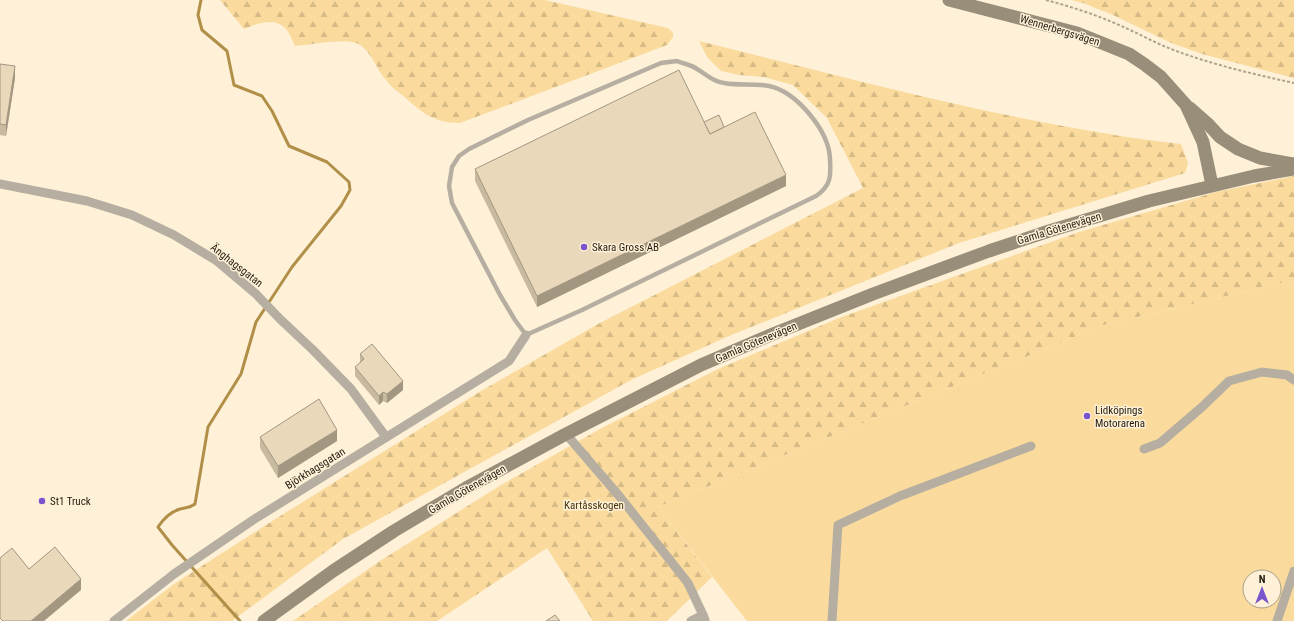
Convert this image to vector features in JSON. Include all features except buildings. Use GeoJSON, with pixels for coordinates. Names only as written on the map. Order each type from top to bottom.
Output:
{"type":"FeatureCollection","features":[{"type":"Feature","properties":{"kind":"street","name":"Wennerbergsvägen"},"geometry":{"type":"LineString","coordinates":[[949,0],[1077,33],[1129,54],[1144,64],[1161,77],[1186,105],[1203,142],[1212,185]]}},
{"type":"Feature","properties":{"kind":"street"},"geometry":{"type":"LineString","coordinates":[[1186,105],[1196,112],[1220,137],[1238,149],[1260,158],[1294,164]]}},
{"type":"Feature","properties":{"kind":"street","name":"Gamla Götenevägen"},"geometry":{"type":"LineString","coordinates":[[264,621],[333,571],[394,531],[466,488],[566,434],[701,365],[873,294],[982,253],[1149,201],[1212,185],[1294,169]]}},
{"type":"Feature","properties":{"kind":"street","name":"Änghagsgatan"},"geometry":{"type":"LineString","coordinates":[[0,184],[87,201],[132,215],[174,234],[217,261],[256,294],[351,389],[386,437]]}},
{"type":"Feature","properties":{"kind":"street","name":"Björkhagsgatan"},"geometry":{"type":"LineString","coordinates":[[114,621],[174,574],[253,520],[509,361],[526,336]]}},
{"type":"Feature","properties":{"kind":"street"},"geometry":{"type":"LineString","coordinates":[[1144,448],[1160,443],[1202,407],[1229,381],[1262,372],[1287,375],[1294,380]]}},
{"type":"Feature","properties":{"kind":"street"},"geometry":{"type":"LineString","coordinates":[[566,434],[620,498],[688,584],[704,618],[691,621]]}},
{"type":"Feature","properties":{"kind":"street"},"geometry":{"type":"LineString","coordinates":[[832,621],[838,525],[900,496],[1032,446]]}},
{"type":"Feature","properties":{"kind":"street"},"geometry":{"type":"LineString","coordinates":[[1278,621],[1294,571]]}},
{"type":"Feature","properties":{"kind":"lane"},"geometry":{"type":"LineString","coordinates":[[678,61],[696,68],[710,78],[723,83],[771,86],[786,93],[797,101],[820,128],[827,141],[831,170],[828,183],[824,191],[526,336],[500,295],[452,203],[449,186],[452,168],[459,156],[469,149],[528,120],[661,63],[678,61]]}},
{"type":"Feature","properties":{"kind":"path"},"geometry":{"type":"LineString","coordinates":[[1046,0],[1083,10],[1112,21],[1170,48],[1200,59],[1294,83]]}},
{"type":"Feature","properties":{"kind":"green space"},"geometry":{"type":"Polygon","coordinates":[[[220,0],[545,0],[668,28],[673,33],[673,37],[667,45],[460,123],[435,119],[416,107],[393,88],[382,75],[366,50],[356,43],[335,41],[295,46],[286,29],[275,22],[264,22],[244,29],[220,0]]]}},
{"type":"Feature","properties":{"kind":"green space"},"geometry":{"type":"Polygon","coordinates":[[[1071,0],[1294,0],[1294,78],[1202,54],[1171,43],[1113,15],[1083,3],[1071,0]]]}},
{"type":"Feature","properties":{"kind":"green space"},"geometry":{"type":"Polygon","coordinates":[[[699,41],[938,100],[1059,125],[1120,136],[1181,144],[1188,163],[1185,173],[959,243],[729,336],[631,380],[343,539],[232,621],[126,621],[174,584],[481,391],[598,324],[863,188],[827,118],[793,85],[764,77],[739,75],[721,71],[707,57],[699,41]]]}},
{"type":"Feature","properties":{"kind":"green space","name":"Kartåsskogen"},"geometry":{"type":"Polygon","coordinates":[[[1294,176],[1294,280],[1104,325],[658,507],[712,577],[667,621],[593,621],[547,548],[437,621],[293,621],[380,561],[501,485],[600,429],[718,369],[839,318],[1079,232],[1216,192],[1294,176]]]}},
{"type":"Feature","properties":{"kind":"green space","name":"Lidköpings Motorarena"},"geometry":{"type":"Polygon","coordinates":[[[1294,280],[1294,621],[747,621],[658,507],[1104,325],[1294,280]]]}},
{"type":"Feature","properties":{"kind":"waterway"},"geometry":{"type":"LineString","coordinates":[[201,0],[198,15],[202,30],[227,51],[234,85],[262,96],[272,111],[289,146],[327,162],[349,182],[350,190],[341,206],[292,267],[256,322],[241,374],[208,427],[195,504],[190,507],[176,510],[165,518],[158,527],[172,545],[240,621]]}},
{"type":"Feature","properties":{"kind":"place","name":"Skara Gross AB"},"geometry":{"type":"Point","coordinates":[584,247]}},
{"type":"Feature","properties":{"kind":"place","name":"Lidköpings Motorarena"},"geometry":{"type":"Point","coordinates":[1087,416]}},
{"type":"Feature","properties":{"kind":"place","name":"St1 Truck"},"geometry":{"type":"Point","coordinates":[42,501]}}]}
